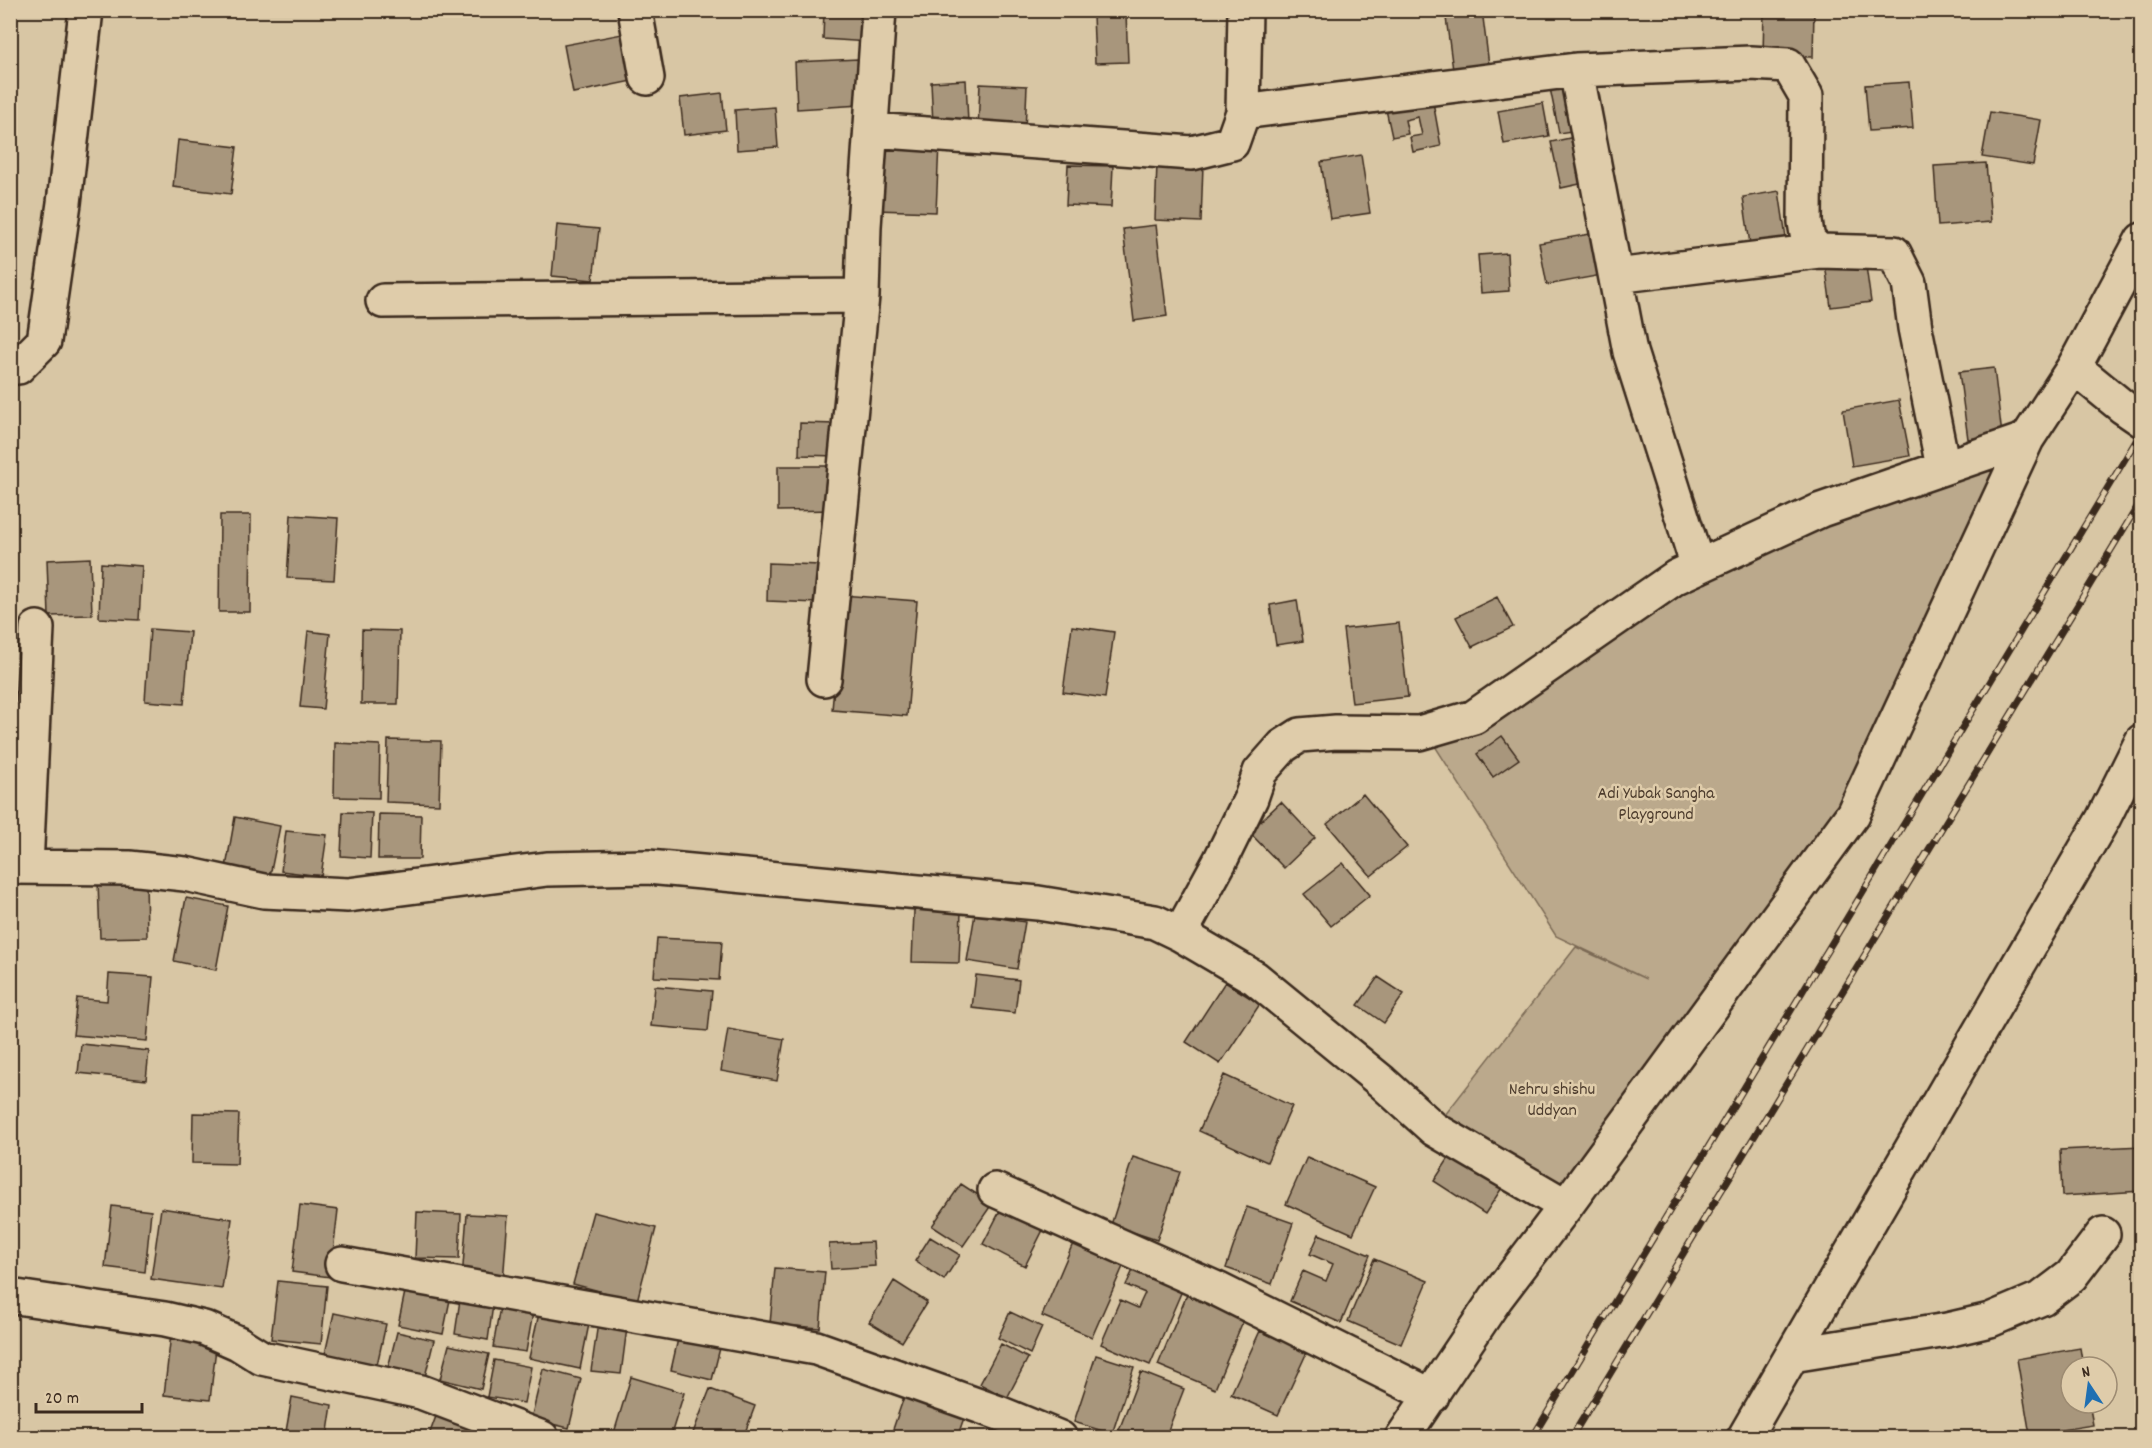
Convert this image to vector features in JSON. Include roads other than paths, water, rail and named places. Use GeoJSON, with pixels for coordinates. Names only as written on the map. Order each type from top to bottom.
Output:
{"type":"FeatureCollection","features":[{"type":"Feature","properties":{"kind":"street"},"geometry":{"type":"LineString","coordinates":[[10,368],[18,367],[44,341],[64,203],[86,10]]}},
{"type":"Feature","properties":{"kind":"street"},"geometry":{"type":"LineString","coordinates":[[635,10],[647,78]]}},
{"type":"Feature","properties":{"kind":"street"},"geometry":{"type":"LineString","coordinates":[[824,680],[862,296],[879,10]]}},
{"type":"Feature","properties":{"kind":"street"},"geometry":{"type":"LineString","coordinates":[[871,130],[1192,153],[1232,143],[1243,112],[1245,10]]}},
{"type":"Feature","properties":{"kind":"street"},"geometry":{"type":"LineString","coordinates":[[1243,112],[1576,70],[1751,63],[1788,65],[1806,96],[1805,222],[1808,240],[1819,251]]}},
{"type":"Feature","properties":{"kind":"street"},"geometry":{"type":"LineString","coordinates":[[1576,70],[1630,352],[1698,567]]}},
{"type":"Feature","properties":{"kind":"street"},"geometry":{"type":"LineString","coordinates":[[1402,1437],[1432,1396],[1496,1298],[1853,814],[2027,439],[2074,367],[2142,240]]}},
{"type":"Feature","properties":{"kind":"street"},"geometry":{"type":"LineString","coordinates":[[1616,276],[1819,251],[1894,252],[1909,283],[1915,328],[1943,467]]}},
{"type":"Feature","properties":{"kind":"street"},"geometry":{"type":"LineString","coordinates":[[383,301],[862,296]]}},
{"type":"Feature","properties":{"kind":"street"},"geometry":{"type":"LineString","coordinates":[[2074,367],[2142,420]]}},
{"type":"Feature","properties":{"kind":"street"},"geometry":{"type":"LineString","coordinates":[[1180,934],[1220,861],[1251,798],[1260,772],[1283,746],[1300,735],[1336,732],[1419,733],[1474,717],[1676,577],[1821,510],[2027,439]]}},
{"type":"Feature","properties":{"kind":"street"},"geometry":{"type":"LineString","coordinates":[[37,628],[18,867],[129,868],[185,874],[264,891],[348,895],[547,869],[648,867],[1038,903],[1155,922],[1255,978],[1382,1082],[1434,1129],[1566,1206]]}},
{"type":"Feature","properties":{"kind":"street"},"geometry":{"type":"LineString","coordinates":[[1744,1437],[2103,819],[2142,741]]}},
{"type":"Feature","properties":{"kind":"street"},"geometry":{"type":"LineString","coordinates":[[995,1191],[1217,1289],[1432,1396]]}},
{"type":"Feature","properties":{"kind":"street"},"geometry":{"type":"LineString","coordinates":[[1792,1355],[1947,1330],[1990,1320],[2042,1298],[2071,1276],[2103,1234]]}},
{"type":"Feature","properties":{"kind":"street"},"geometry":{"type":"LineString","coordinates":[[342,1264],[816,1348],[1060,1437]]}},
{"type":"Feature","properties":{"kind":"street"},"geometry":{"type":"LineString","coordinates":[[10,1296],[165,1319],[204,1328],[238,1343],[262,1358],[420,1392],[542,1437]]}},
{"type":"Feature","properties":{"kind":"railway"},"geometry":{"type":"LineString","coordinates":[[1532,1438],[2142,431]]}},
{"type":"Feature","properties":{"kind":"railway"},"geometry":{"type":"LineString","coordinates":[[1571,1438],[2142,499]]}},
{"type":"Feature","properties":{"kind":"park label","name":"Adi Yubak Sangha Playground"},"geometry":{"type":"Point","coordinates":[1656,802]}},
{"type":"Feature","properties":{"kind":"park label","name":"Nehru shishu Uddyan"},"geometry":{"type":"Point","coordinates":[1552,1098]}}]}
